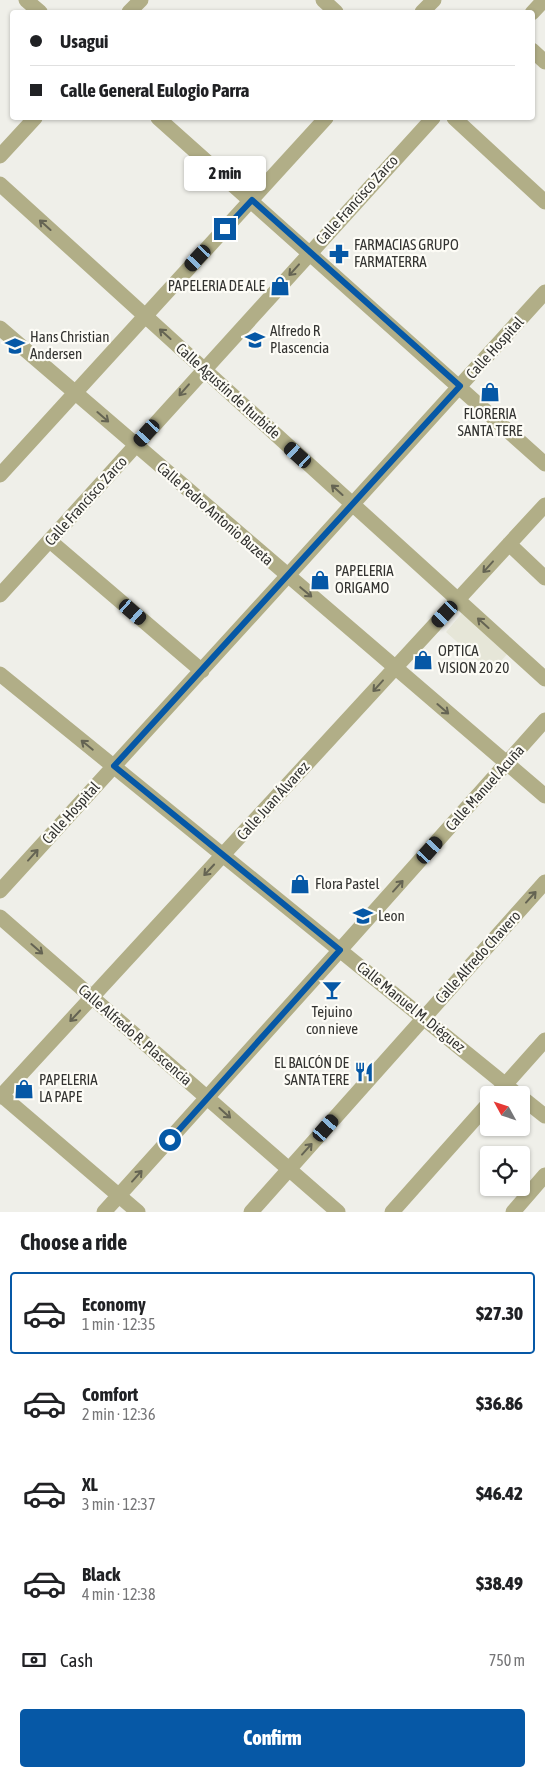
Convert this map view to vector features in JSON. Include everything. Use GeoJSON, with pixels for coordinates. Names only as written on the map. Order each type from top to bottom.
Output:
{"type":"FeatureCollection","features":[{"type":"Feature","properties":{"kind":"street"},"geometry":{"type":"LineString","coordinates":[[26,0],[38,10]]}},
{"type":"Feature","properties":{"kind":"street"},"geometry":{"type":"LineString","coordinates":[[131,10],[141,0]]}},
{"type":"Feature","properties":{"kind":"street"},"geometry":{"type":"LineString","coordinates":[[323,0],[334,10]]}},
{"type":"Feature","properties":{"kind":"street"},"geometry":{"type":"LineString","coordinates":[[424,10],[434,0]]}},
{"type":"Feature","properties":{"kind":"street"},"geometry":{"type":"LineString","coordinates":[[535,10],[544,0]]}},
{"type":"Feature","properties":{"kind":"street"},"geometry":{"type":"LineString","coordinates":[[535,53],[545,62]]}},
{"type":"Feature","properties":{"kind":"street"},"geometry":{"type":"LineString","coordinates":[[0,156],[32,120]]}},
{"type":"Feature","properties":{"kind":"street"},"geometry":{"type":"LineString","coordinates":[[160,120],[545,464]]}},
{"type":"Feature","properties":{"kind":"street"},"geometry":{"type":"LineString","coordinates":[[0,475],[144,315],[324,120]]}},
{"type":"Feature","properties":{"kind":"street","name":"Calle Francisco Zarco"},"geometry":{"type":"LineString","coordinates":[[0,595],[430,120]]}},
{"type":"Feature","properties":{"kind":"street"},"geometry":{"type":"LineString","coordinates":[[456,120],[545,202]]}},
{"type":"Feature","properties":{"kind":"street","name":"Calle Agustín de Iturbide"},"geometry":{"type":"LineString","coordinates":[[0,184],[545,679]]}},
{"type":"Feature","properties":{"kind":"street","name":"Calle Hospital"},"geometry":{"type":"LineString","coordinates":[[0,891],[545,292]]}},
{"type":"Feature","properties":{"kind":"street","name":"Calle Pedro Antonio Buzeta"},"geometry":{"type":"LineString","coordinates":[[0,328],[545,796]]}},
{"type":"Feature","properties":{"kind":"street","name":"Calle Juan Álvarez"},"geometry":{"type":"LineString","coordinates":[[1,1096],[545,505]]}},
{"type":"Feature","properties":{"kind":"street"},"geometry":{"type":"LineString","coordinates":[[50,541],[202,671]]}},
{"type":"Feature","properties":{"kind":"street"},"geometry":{"type":"LineString","coordinates":[[508,544],[545,578]]}},
{"type":"Feature","properties":{"kind":"street","name":"Calle Manuel M. Diéguez"},"geometry":{"type":"LineString","coordinates":[[0,674],[424,1018],[497,1086]]}},
{"type":"Feature","properties":{"kind":"street","name":"Calle Manuel Acuña"},"geometry":{"type":"LineString","coordinates":[[104,1212],[545,720]]}},
{"type":"Feature","properties":{"kind":"street","name":"Calle Alfredo Chavero"},"geometry":{"type":"LineString","coordinates":[[252,1212],[545,882]]}},
{"type":"Feature","properties":{"kind":"street","name":"Calle Alfredo R. Plascencia"},"geometry":{"type":"LineString","coordinates":[[0,917],[338,1212]]}},
{"type":"Feature","properties":{"kind":"street"},"geometry":{"type":"LineString","coordinates":[[505,1086],[545,1040]]}},
{"type":"Feature","properties":{"kind":"street"},"geometry":{"type":"LineString","coordinates":[[1,1096],[138,1212]]}},
{"type":"Feature","properties":{"kind":"street","name":"Calle Manuel M. Diéguez"},"geometry":{"type":"LineString","coordinates":[[530,1104],[545,1116]]}},
{"type":"Feature","properties":{"kind":"street"},"geometry":{"type":"LineString","coordinates":[[392,1212],[480,1113]]}},
{"type":"Feature","properties":{"kind":"street"},"geometry":{"type":"LineString","coordinates":[[512,1212],[545,1175]]}},
{"type":"Feature","properties":{"kind":"shaded area"},"geometry":{"type":"Polygon","coordinates":[[[464,611],[509,652],[491,672],[446,632],[464,611]]]}},
{"type":"Feature","properties":{"kind":"place","name":"FARMACIAS GRUPO FARMATERRA"},"geometry":{"type":"Point","coordinates":[339,254]}},
{"type":"Feature","properties":{"kind":"place","name":"PAPELERIA DE ALE"},"geometry":{"type":"Point","coordinates":[280,286]}},
{"type":"Feature","properties":{"kind":"place","name":"Alfredo R Plascencia"},"geometry":{"type":"Point","coordinates":[255,340]}},
{"type":"Feature","properties":{"kind":"place","name":"Hans Christian Andersen"},"geometry":{"type":"Point","coordinates":[15,346]}},
{"type":"Feature","properties":{"kind":"place","name":"FLORERIA SANTA TERE"},"geometry":{"type":"Point","coordinates":[490,392]}},
{"type":"Feature","properties":{"kind":"place","name":"PAPELERIA ORIGAMO"},"geometry":{"type":"Point","coordinates":[320,580]}},
{"type":"Feature","properties":{"kind":"place","name":"OPTICA VISION 20 20"},"geometry":{"type":"Point","coordinates":[423,660]}},
{"type":"Feature","properties":{"kind":"place","name":"Flora Pastel"},"geometry":{"type":"Point","coordinates":[300,884]}},
{"type":"Feature","properties":{"kind":"place","name":"Leon"},"geometry":{"type":"Point","coordinates":[363,916]}},
{"type":"Feature","properties":{"kind":"place","name":"Tejuino con nieve"},"geometry":{"type":"Point","coordinates":[332,990]}},
{"type":"Feature","properties":{"kind":"place","name":"EL BALCÓN DE SANTA TERE"},"geometry":{"type":"Point","coordinates":[364,1072]}},
{"type":"Feature","properties":{"kind":"place","name":"PAPELERIA LA PAPE"},"geometry":{"type":"Point","coordinates":[24,1089]}},
{"type":"Feature","properties":{"kind":"route"},"geometry":{"type":"LineString","coordinates":[[170,1140],[340,950],[114,766],[460,386],[252,200],[225,229]]}}]}
